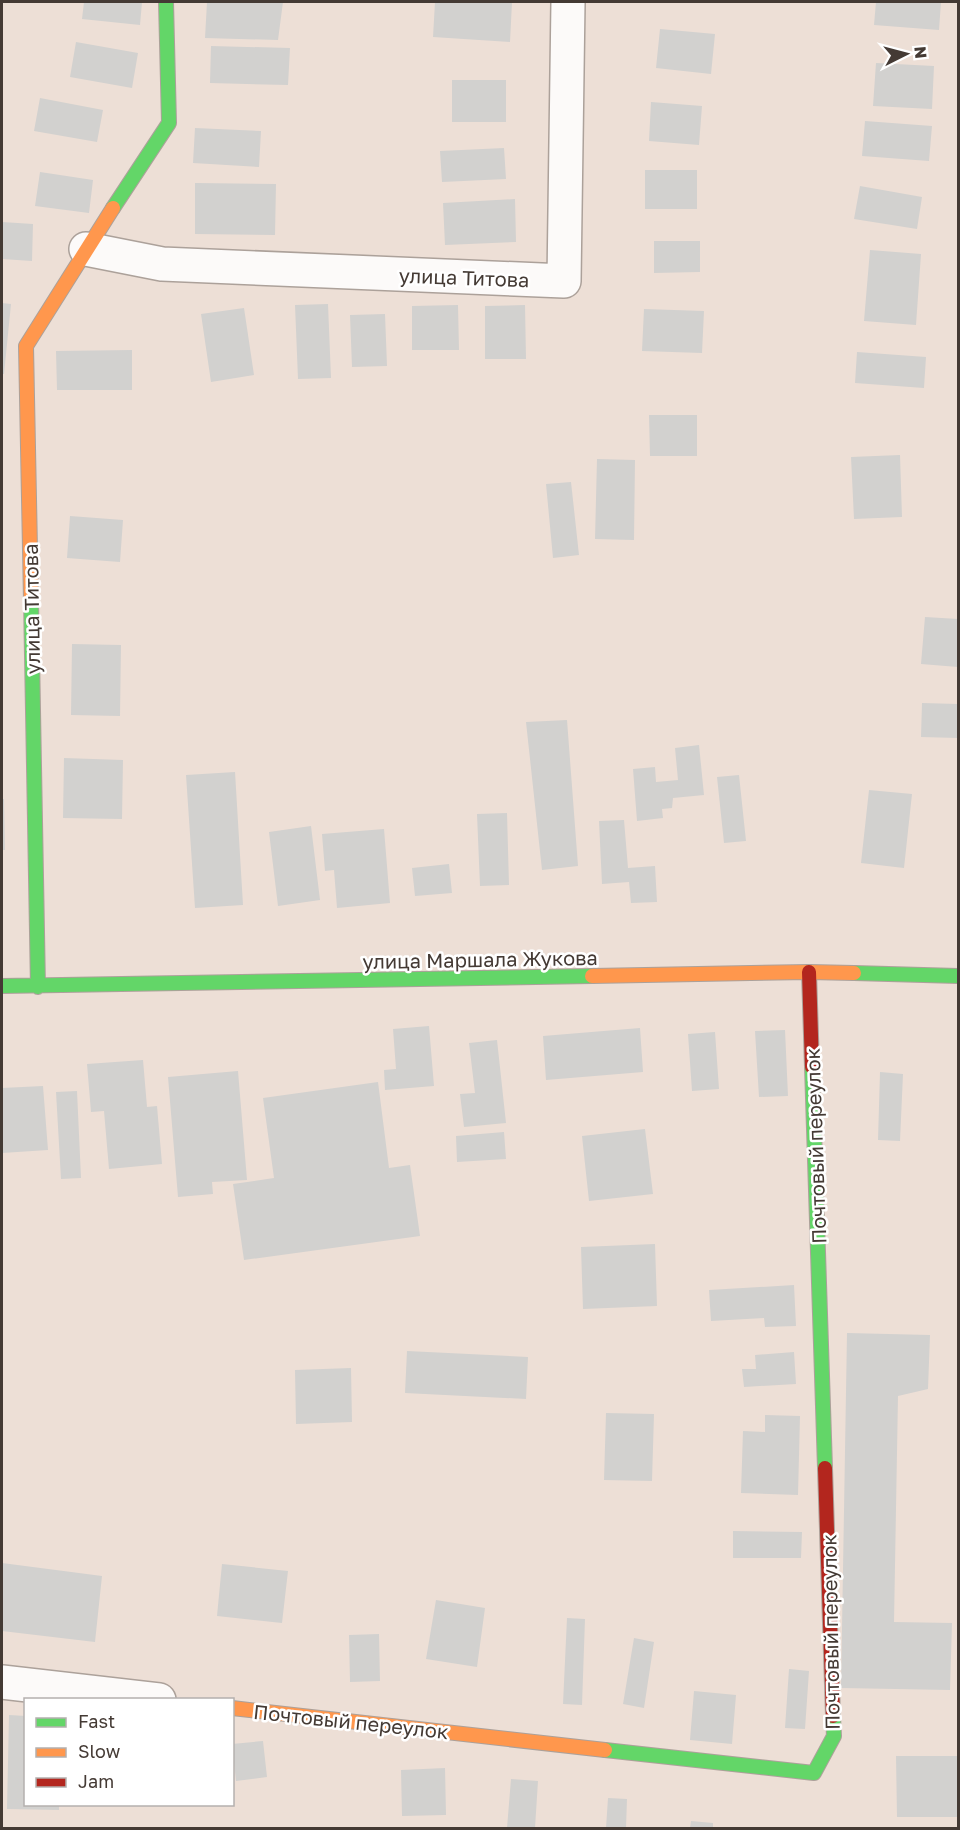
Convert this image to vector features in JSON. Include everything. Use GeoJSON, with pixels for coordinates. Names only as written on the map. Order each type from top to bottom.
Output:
{"type":"FeatureCollection","features":[{"type":"Feature","properties":{"kind":"street","name":"улица Титова"},"geometry":{"type":"LineString","coordinates":[[38,987],[26,346],[86,249],[169,123],[166,2]]}},
{"type":"Feature","properties":{"kind":"street","name":"улица Титова"},"geometry":{"type":"LineString","coordinates":[[86,249],[162,264],[564,281],[568,2]]}},
{"type":"Feature","properties":{"kind":"street","name":"улица Маршала Жукова"},"geometry":{"type":"LineString","coordinates":[[2,986],[809,972],[958,976]]}},
{"type":"Feature","properties":{"kind":"street","name":"Почтовый переулок"},"geometry":{"type":"LineString","coordinates":[[234,1708],[814,1773],[834,1736],[809,972]]}},
{"type":"Feature","properties":{"kind":"street"},"geometry":{"type":"LineString","coordinates":[[2,1682],[142,1698]]}},
{"type":"Feature","properties":{"kind":"building"},"geometry":{"type":"Polygon","coordinates":[[[84,2],[142,2],[140,25],[82,19],[84,2]]]}},
{"type":"Feature","properties":{"kind":"building"},"geometry":{"type":"Polygon","coordinates":[[[207,2],[283,2],[278,40],[205,38],[207,2]]]}},
{"type":"Feature","properties":{"kind":"building"},"geometry":{"type":"Polygon","coordinates":[[[435,2],[512,2],[510,42],[433,37],[435,2]]]}},
{"type":"Feature","properties":{"kind":"building"},"geometry":{"type":"Polygon","coordinates":[[[876,2],[941,2],[939,30],[874,25],[876,2]]]}},
{"type":"Feature","properties":{"kind":"building"},"geometry":{"type":"Polygon","coordinates":[[[660,29],[715,34],[711,74],[656,68],[660,29]]]}},
{"type":"Feature","properties":{"kind":"building"},"geometry":{"type":"Polygon","coordinates":[[[76,42],[138,53],[132,88],[70,77],[76,42]]]}},
{"type":"Feature","properties":{"kind":"building"},"geometry":{"type":"Polygon","coordinates":[[[211,46],[290,48],[288,85],[210,83],[211,46]]]}},
{"type":"Feature","properties":{"kind":"building"},"geometry":{"type":"Polygon","coordinates":[[[876,63],[934,66],[932,109],[873,106],[876,63]]]}},
{"type":"Feature","properties":{"kind":"building"},"geometry":{"type":"Polygon","coordinates":[[[452,80],[506,80],[506,122],[452,122],[452,80]]]}},
{"type":"Feature","properties":{"kind":"building"},"geometry":{"type":"Polygon","coordinates":[[[40,98],[103,110],[97,142],[34,131],[40,98]]]}},
{"type":"Feature","properties":{"kind":"building"},"geometry":{"type":"Polygon","coordinates":[[[651,102],[702,106],[699,145],[649,141],[651,102]]]}},
{"type":"Feature","properties":{"kind":"building"},"geometry":{"type":"Polygon","coordinates":[[[865,121],[932,126],[929,161],[862,156],[865,121]]]}},
{"type":"Feature","properties":{"kind":"building"},"geometry":{"type":"Polygon","coordinates":[[[195,128],[261,131],[259,167],[193,163],[195,128]]]}},
{"type":"Feature","properties":{"kind":"building"},"geometry":{"type":"Polygon","coordinates":[[[504,148],[506,179],[442,182],[440,151],[504,148]]]}},
{"type":"Feature","properties":{"kind":"building"},"geometry":{"type":"Polygon","coordinates":[[[645,170],[697,170],[697,209],[645,209],[645,170]]]}},
{"type":"Feature","properties":{"kind":"building"},"geometry":{"type":"Polygon","coordinates":[[[40,172],[93,180],[89,213],[35,206],[40,172]]]}},
{"type":"Feature","properties":{"kind":"building"},"geometry":{"type":"Polygon","coordinates":[[[195,183],[276,184],[275,235],[195,234],[195,183]]]}},
{"type":"Feature","properties":{"kind":"building"},"geometry":{"type":"Polygon","coordinates":[[[860,186],[922,197],[917,229],[854,219],[860,186]]]}},
{"type":"Feature","properties":{"kind":"building"},"geometry":{"type":"Polygon","coordinates":[[[515,199],[516,242],[445,245],[443,203],[515,199]]]}},
{"type":"Feature","properties":{"kind":"building"},"geometry":{"type":"Polygon","coordinates":[[[2,222],[33,224],[32,261],[2,259],[2,222]]]}},
{"type":"Feature","properties":{"kind":"building"},"geometry":{"type":"Polygon","coordinates":[[[654,241],[700,241],[700,272],[654,273],[654,241]]]}},
{"type":"Feature","properties":{"kind":"building"},"geometry":{"type":"Polygon","coordinates":[[[870,250],[921,254],[916,325],[864,321],[870,250]]]}},
{"type":"Feature","properties":{"kind":"building"},"geometry":{"type":"Polygon","coordinates":[[[2,303],[11,304],[4,374],[2,374],[2,303]]]}},
{"type":"Feature","properties":{"kind":"building"},"geometry":{"type":"Polygon","coordinates":[[[328,304],[331,378],[298,379],[295,305],[328,304]]]}},
{"type":"Feature","properties":{"kind":"building"},"geometry":{"type":"Polygon","coordinates":[[[458,305],[459,350],[412,350],[412,306],[458,305]]]}},
{"type":"Feature","properties":{"kind":"building"},"geometry":{"type":"Polygon","coordinates":[[[525,305],[526,359],[485,359],[485,306],[525,305]]]}},
{"type":"Feature","properties":{"kind":"building"},"geometry":{"type":"Polygon","coordinates":[[[244,308],[254,375],[211,382],[201,314],[244,308]]]}},
{"type":"Feature","properties":{"kind":"building"},"geometry":{"type":"Polygon","coordinates":[[[644,309],[704,311],[702,353],[642,351],[644,309]]]}},
{"type":"Feature","properties":{"kind":"building"},"geometry":{"type":"Polygon","coordinates":[[[385,314],[387,366],[352,367],[350,315],[385,314]]]}},
{"type":"Feature","properties":{"kind":"building"},"geometry":{"type":"Polygon","coordinates":[[[132,350],[132,390],[57,390],[56,351],[132,350]]]}},
{"type":"Feature","properties":{"kind":"building"},"geometry":{"type":"Polygon","coordinates":[[[857,352],[926,357],[924,388],[855,383],[857,352]]]}},
{"type":"Feature","properties":{"kind":"building"},"geometry":{"type":"Polygon","coordinates":[[[649,415],[697,415],[697,456],[650,456],[649,415]]]}},
{"type":"Feature","properties":{"kind":"building"},"geometry":{"type":"Polygon","coordinates":[[[900,455],[902,517],[854,519],[851,457],[900,455]]]}},
{"type":"Feature","properties":{"kind":"building"},"geometry":{"type":"Polygon","coordinates":[[[597,459],[635,460],[634,540],[595,539],[597,459]]]}},
{"type":"Feature","properties":{"kind":"building"},"geometry":{"type":"Polygon","coordinates":[[[571,482],[579,555],[553,558],[546,484],[571,482]]]}},
{"type":"Feature","properties":{"kind":"building"},"geometry":{"type":"Polygon","coordinates":[[[70,516],[123,520],[120,562],[67,558],[70,516]]]}},
{"type":"Feature","properties":{"kind":"building"},"geometry":{"type":"Polygon","coordinates":[[[925,617],[958,619],[958,667],[921,664],[925,617]]]}},
{"type":"Feature","properties":{"kind":"building"},"geometry":{"type":"Polygon","coordinates":[[[72,644],[121,645],[120,716],[71,715],[72,644]]]}},
{"type":"Feature","properties":{"kind":"building"},"geometry":{"type":"Polygon","coordinates":[[[922,703],[958,704],[958,738],[921,737],[922,703]]]}},
{"type":"Feature","properties":{"kind":"building"},"geometry":{"type":"Polygon","coordinates":[[[567,720],[578,866],[542,870],[526,722],[567,720]]]}},
{"type":"Feature","properties":{"kind":"building"},"geometry":{"type":"Polygon","coordinates":[[[699,745],[704,795],[673,798],[672,808],[662,809],[663,818],[637,821],[633,769],[655,767],[656,782],[678,780],[675,748],[699,745]]]}},
{"type":"Feature","properties":{"kind":"building"},"geometry":{"type":"Polygon","coordinates":[[[64,758],[123,760],[122,819],[63,818],[64,758]]]}},
{"type":"Feature","properties":{"kind":"building"},"geometry":{"type":"Polygon","coordinates":[[[235,772],[243,905],[195,908],[186,775],[235,772]]]}},
{"type":"Feature","properties":{"kind":"building"},"geometry":{"type":"Polygon","coordinates":[[[739,775],[746,841],[724,843],[717,777],[739,775]]]}},
{"type":"Feature","properties":{"kind":"building"},"geometry":{"type":"Polygon","coordinates":[[[869,790],[912,794],[904,868],[861,863],[869,790]]]}},
{"type":"Feature","properties":{"kind":"building"},"geometry":{"type":"Polygon","coordinates":[[[2,799],[4,799],[5,850],[2,850],[2,799]]]}},
{"type":"Feature","properties":{"kind":"building"},"geometry":{"type":"Polygon","coordinates":[[[507,813],[509,885],[480,886],[477,814],[507,813]]]}},
{"type":"Feature","properties":{"kind":"building"},"geometry":{"type":"Polygon","coordinates":[[[624,820],[628,868],[655,866],[657,902],[631,903],[629,882],[602,884],[599,821],[624,820]]]}},
{"type":"Feature","properties":{"kind":"building"},"geometry":{"type":"Polygon","coordinates":[[[311,826],[320,900],[278,906],[269,832],[311,826]]]}},
{"type":"Feature","properties":{"kind":"building"},"geometry":{"type":"Polygon","coordinates":[[[384,829],[390,903],[337,908],[334,870],[325,871],[322,834],[384,829]]]}},
{"type":"Feature","properties":{"kind":"building"},"geometry":{"type":"Polygon","coordinates":[[[449,864],[452,893],[415,896],[412,868],[449,864]]]}},
{"type":"Feature","properties":{"kind":"building"},"geometry":{"type":"Polygon","coordinates":[[[429,1026],[434,1086],[385,1090],[384,1070],[396,1069],[393,1029],[429,1026]]]}},
{"type":"Feature","properties":{"kind":"building"},"geometry":{"type":"Polygon","coordinates":[[[640,1028],[643,1072],[546,1080],[543,1036],[640,1028]]]}},
{"type":"Feature","properties":{"kind":"building"},"geometry":{"type":"Polygon","coordinates":[[[785,1030],[788,1096],[759,1097],[755,1031],[785,1030]]]}},
{"type":"Feature","properties":{"kind":"building"},"geometry":{"type":"Polygon","coordinates":[[[715,1032],[719,1089],[692,1091],[688,1034],[715,1032]]]}},
{"type":"Feature","properties":{"kind":"building"},"geometry":{"type":"Polygon","coordinates":[[[497,1040],[506,1123],[464,1127],[460,1094],[475,1093],[469,1043],[497,1040]]]}},
{"type":"Feature","properties":{"kind":"building"},"geometry":{"type":"Polygon","coordinates":[[[143,1060],[147,1107],[157,1106],[162,1164],[109,1169],[104,1111],[91,1112],[87,1064],[143,1060]]]}},
{"type":"Feature","properties":{"kind":"building"},"geometry":{"type":"Polygon","coordinates":[[[238,1071],[247,1180],[212,1182],[213,1194],[178,1197],[168,1077],[238,1071]]]}},
{"type":"Feature","properties":{"kind":"building"},"geometry":{"type":"Polygon","coordinates":[[[880,1072],[903,1074],[900,1141],[878,1140],[880,1072]]]}},
{"type":"Feature","properties":{"kind":"building"},"geometry":{"type":"Polygon","coordinates":[[[378,1082],[389,1168],[410,1165],[420,1236],[244,1260],[233,1184],[274,1178],[263,1098],[378,1082]]]}},
{"type":"Feature","properties":{"kind":"building"},"geometry":{"type":"Polygon","coordinates":[[[43,1086],[48,1150],[2,1153],[2,1088],[43,1086]]]}},
{"type":"Feature","properties":{"kind":"building"},"geometry":{"type":"Polygon","coordinates":[[[77,1091],[81,1178],[61,1179],[56,1092],[77,1091]]]}},
{"type":"Feature","properties":{"kind":"building"},"geometry":{"type":"Polygon","coordinates":[[[645,1129],[653,1194],[589,1201],[582,1136],[645,1129]]]}},
{"type":"Feature","properties":{"kind":"building"},"geometry":{"type":"Polygon","coordinates":[[[504,1132],[506,1159],[457,1162],[456,1136],[504,1132]]]}},
{"type":"Feature","properties":{"kind":"building"},"geometry":{"type":"Polygon","coordinates":[[[655,1244],[657,1306],[583,1309],[581,1247],[655,1244]]]}},
{"type":"Feature","properties":{"kind":"building"},"geometry":{"type":"Polygon","coordinates":[[[794,1285],[796,1326],[765,1327],[764,1318],[711,1321],[709,1290],[794,1285]]]}},
{"type":"Feature","properties":{"kind":"building"},"geometry":{"type":"Polygon","coordinates":[[[847,1333],[930,1335],[928,1389],[898,1396],[894,1622],[952,1623],[950,1690],[841,1688],[847,1333]]]}},
{"type":"Feature","properties":{"kind":"building"},"geometry":{"type":"Polygon","coordinates":[[[407,1351],[528,1357],[526,1399],[405,1393],[407,1351]]]}},
{"type":"Feature","properties":{"kind":"building"},"geometry":{"type":"Polygon","coordinates":[[[794,1352],[796,1384],[744,1387],[742,1369],[756,1369],[755,1355],[794,1352]]]}},
{"type":"Feature","properties":{"kind":"building"},"geometry":{"type":"Polygon","coordinates":[[[351,1368],[352,1422],[296,1424],[295,1370],[351,1368]]]}},
{"type":"Feature","properties":{"kind":"building"},"geometry":{"type":"Polygon","coordinates":[[[606,1413],[654,1414],[652,1481],[604,1480],[606,1413]]]}},
{"type":"Feature","properties":{"kind":"building"},"geometry":{"type":"Polygon","coordinates":[[[765,1415],[800,1416],[798,1495],[741,1493],[743,1431],[765,1432],[765,1415]]]}},
{"type":"Feature","properties":{"kind":"building"},"geometry":{"type":"Polygon","coordinates":[[[733,1531],[802,1532],[801,1558],[733,1558],[733,1531]]]}},
{"type":"Feature","properties":{"kind":"building"},"geometry":{"type":"Polygon","coordinates":[[[2,1563],[102,1576],[95,1642],[2,1631],[2,1563]]]}},
{"type":"Feature","properties":{"kind":"building"},"geometry":{"type":"Polygon","coordinates":[[[222,1564],[288,1571],[282,1623],[217,1616],[222,1564]]]}},
{"type":"Feature","properties":{"kind":"building"},"geometry":{"type":"Polygon","coordinates":[[[436,1600],[485,1608],[477,1667],[426,1659],[436,1600]]]}},
{"type":"Feature","properties":{"kind":"building"},"geometry":{"type":"Polygon","coordinates":[[[567,1618],[585,1619],[582,1705],[563,1704],[567,1618]]]}},
{"type":"Feature","properties":{"kind":"building"},"geometry":{"type":"Polygon","coordinates":[[[379,1634],[380,1681],[350,1682],[349,1635],[379,1634]]]}},
{"type":"Feature","properties":{"kind":"building"},"geometry":{"type":"Polygon","coordinates":[[[634,1638],[654,1642],[644,1708],[623,1704],[634,1638]]]}},
{"type":"Feature","properties":{"kind":"building"},"geometry":{"type":"Polygon","coordinates":[[[789,1669],[809,1671],[805,1729],[785,1728],[789,1669]]]}},
{"type":"Feature","properties":{"kind":"building"},"geometry":{"type":"Polygon","coordinates":[[[694,1691],[736,1695],[732,1744],[690,1740],[694,1691]]]}},
{"type":"Feature","properties":{"kind":"building"},"geometry":{"type":"Polygon","coordinates":[[[9,1715],[24,1716],[24,1806],[59,1806],[59,1810],[7,1809],[9,1715]]]}},
{"type":"Feature","properties":{"kind":"building"},"geometry":{"type":"Polygon","coordinates":[[[263,1741],[267,1777],[236,1781],[234,1744],[263,1741]]]}},
{"type":"Feature","properties":{"kind":"building"},"geometry":{"type":"Polygon","coordinates":[[[896,1756],[958,1756],[958,1817],[897,1817],[896,1756]]]}},
{"type":"Feature","properties":{"kind":"building"},"geometry":{"type":"Polygon","coordinates":[[[445,1768],[446,1815],[402,1816],[401,1770],[445,1768]]]}},
{"type":"Feature","properties":{"kind":"building"},"geometry":{"type":"Polygon","coordinates":[[[511,1779],[538,1781],[535,1828],[507,1828],[511,1779]]]}},
{"type":"Feature","properties":{"kind":"building"},"geometry":{"type":"Polygon","coordinates":[[[608,1798],[627,1799],[626,1828],[606,1828],[608,1798]]]}},
{"type":"Feature","properties":{"kind":"building"},"geometry":{"type":"Polygon","coordinates":[[[691,1821],[713,1823],[713,1828],[690,1828],[691,1821]]]}},
{"type":"Feature","properties":{"kind":"traffic: fast"},"geometry":{"type":"LineString","coordinates":[[113,208],[169,123],[166,2]]}},
{"type":"Feature","properties":{"kind":"traffic: fast"},"geometry":{"type":"LineString","coordinates":[[31,600],[38,987]]}},
{"type":"Feature","properties":{"kind":"traffic: fast"},"geometry":{"type":"LineString","coordinates":[[854,973],[958,976]]}},
{"type":"Feature","properties":{"kind":"traffic: fast"},"geometry":{"type":"LineString","coordinates":[[2,986],[592,976]]}},
{"type":"Feature","properties":{"kind":"traffic: fast"},"geometry":{"type":"LineString","coordinates":[[812,1067],[825,1468]]}},
{"type":"Feature","properties":{"kind":"traffic: fast"},"geometry":{"type":"LineString","coordinates":[[605,1750],[814,1773],[834,1736],[833,1716]]}},
{"type":"Feature","properties":{"kind":"traffic: slow"},"geometry":{"type":"LineString","coordinates":[[31,600],[26,346],[113,208]]}},
{"type":"Feature","properties":{"kind":"traffic: slow"},"geometry":{"type":"LineString","coordinates":[[592,976],[854,973]]}},
{"type":"Feature","properties":{"kind":"traffic: slow"},"geometry":{"type":"LineString","coordinates":[[234,1708],[605,1750]]}},
{"type":"Feature","properties":{"kind":"traffic: jam"},"geometry":{"type":"LineString","coordinates":[[809,972],[812,1067]]}},
{"type":"Feature","properties":{"kind":"traffic: jam"},"geometry":{"type":"LineString","coordinates":[[825,1468],[833,1716]]}}]}
